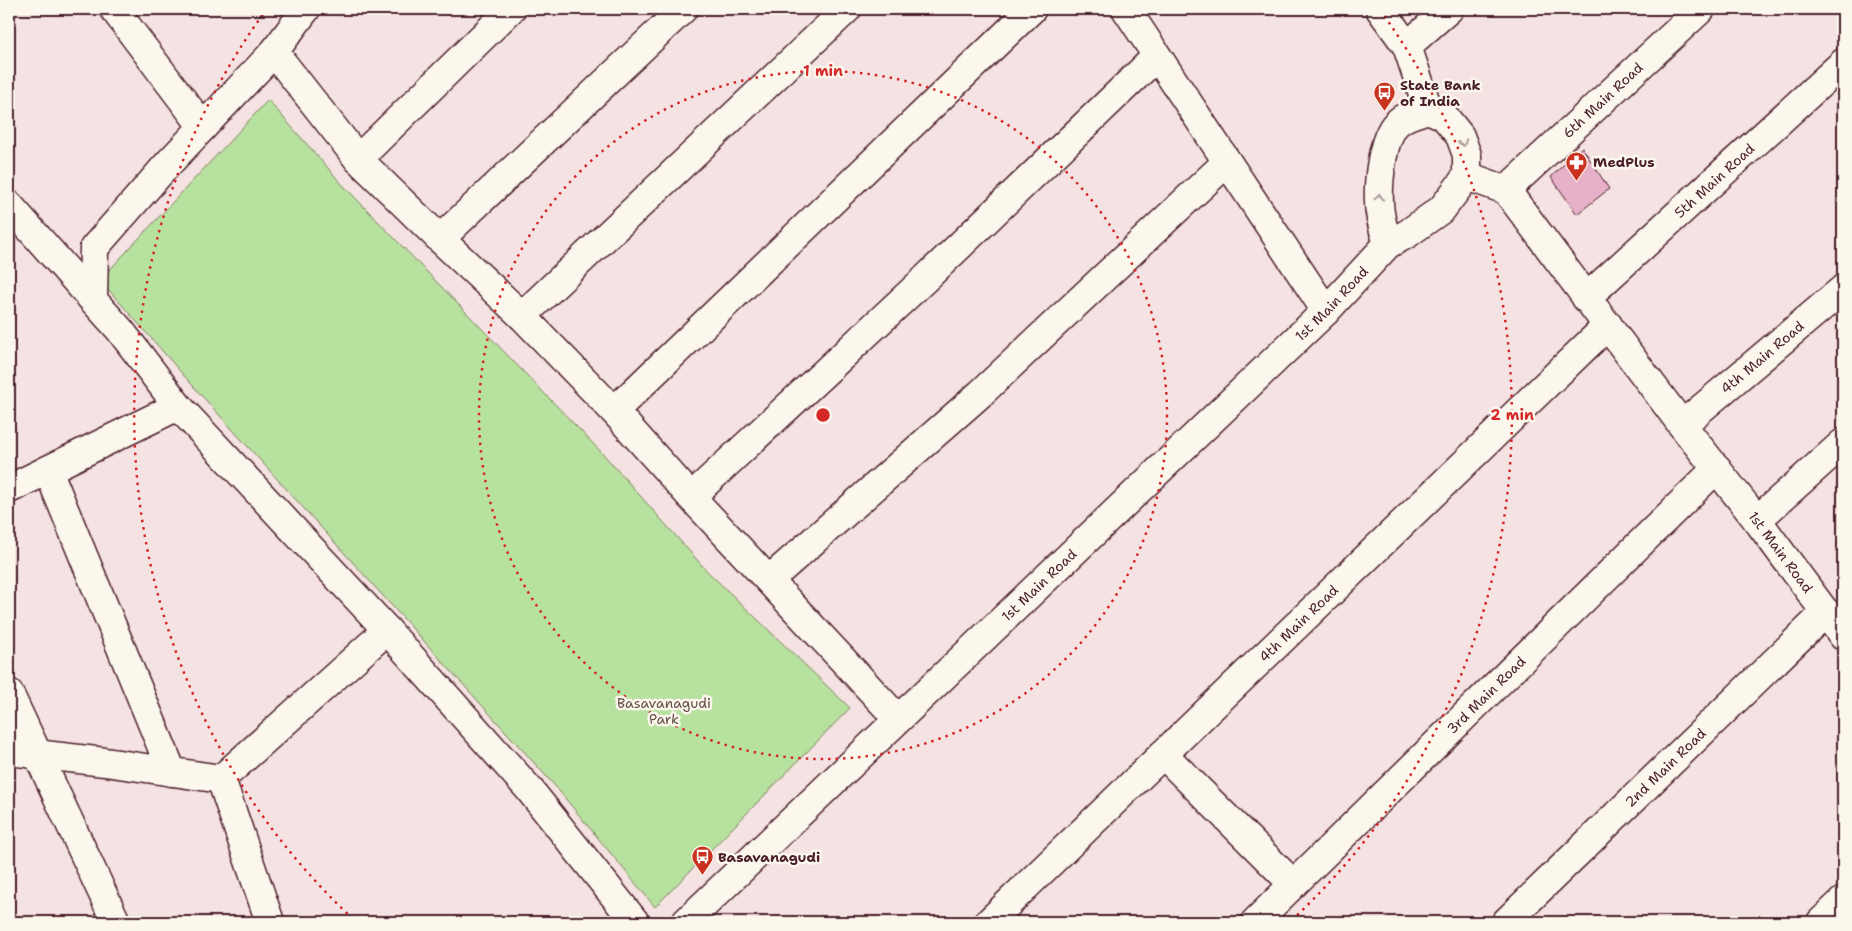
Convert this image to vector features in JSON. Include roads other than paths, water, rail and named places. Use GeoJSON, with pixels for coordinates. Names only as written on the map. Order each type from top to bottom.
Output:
{"type":"FeatureCollection","features":[{"type":"Feature","properties":{"kind":"street"},"geometry":{"type":"LineString","coordinates":[[114,9],[203,127]]}},
{"type":"Feature","properties":{"kind":"street"},"geometry":{"type":"LineString","coordinates":[[93,300],[94,248],[203,127],[274,52],[306,9]]}},
{"type":"Feature","properties":{"kind":"street"},"geometry":{"type":"LineString","coordinates":[[358,158],[511,9]]}},
{"type":"Feature","properties":{"kind":"street"},"geometry":{"type":"LineString","coordinates":[[440,239],[683,9]]}},
{"type":"Feature","properties":{"kind":"street"},"geometry":{"type":"LineString","coordinates":[[522,316],[846,9]]}},
{"type":"Feature","properties":{"kind":"street"},"geometry":{"type":"LineString","coordinates":[[614,411],[1032,9]]}},
{"type":"Feature","properties":{"kind":"street"},"geometry":{"type":"LineString","coordinates":[[1126,9],[1326,311]]}},
{"type":"Feature","properties":{"kind":"street"},"geometry":{"type":"LineString","coordinates":[[1380,9],[1407,46],[1428,109]]}},
{"type":"Feature","properties":{"kind":"street"},"geometry":{"type":"LineString","coordinates":[[1407,46],[1449,9]]}},
{"type":"Feature","properties":{"kind":"street","name":"6th Main Road"},"geometry":{"type":"LineString","coordinates":[[1506,190],[1701,9]]}},
{"type":"Feature","properties":{"kind":"street"},"geometry":{"type":"LineString","coordinates":[[274,52],[358,158],[522,316],[614,411],[691,497],[898,719]]}},
{"type":"Feature","properties":{"kind":"street"},"geometry":{"type":"LineString","coordinates":[[691,497],[924,279],[1157,56]]}},
{"type":"Feature","properties":{"kind":"street","name":"5th Main Road"},"geometry":{"type":"LineString","coordinates":[[1586,298],[1843,63]]}},
{"type":"Feature","properties":{"kind":"street"},"geometry":{"type":"LineString","coordinates":[[1388,244],[1378,203],[1383,150],[1396,124],[1405,117],[1428,109],[1444,116],[1460,136],[1467,156],[1468,176],[1506,190]]}},
{"type":"Feature","properties":{"kind":"street"},"geometry":{"type":"LineString","coordinates":[[769,580],[980,394],[1227,162]]}},
{"type":"Feature","properties":{"kind":"street","name":"1st Main Road"},"geometry":{"type":"LineString","coordinates":[[686,922],[1326,311],[1388,244],[1407,234],[1442,209],[1468,176]]}},
{"type":"Feature","properties":{"kind":"street","name":"1st Main Road"},"geometry":{"type":"LineString","coordinates":[[1506,190],[1682,426],[1837,621]]}},
{"type":"Feature","properties":{"kind":"street"},"geometry":{"type":"LineString","coordinates":[[9,205],[120,330],[178,406],[387,630],[529,789],[635,922]]}},
{"type":"Feature","properties":{"kind":"street","name":"4th Main Road"},"geometry":{"type":"LineString","coordinates":[[1682,426],[1843,289]]}},
{"type":"Feature","properties":{"kind":"street","name":"4th Main Road"},"geometry":{"type":"LineString","coordinates":[[989,922],[1608,325]]}},
{"type":"Feature","properties":{"kind":"street"},"geometry":{"type":"LineString","coordinates":[[9,489],[178,406]]}},
{"type":"Feature","properties":{"kind":"street"},"geometry":{"type":"LineString","coordinates":[[1757,520],[1843,443]]}},
{"type":"Feature","properties":{"kind":"street","name":"3rd Main Road"},"geometry":{"type":"LineString","coordinates":[[1255,922],[1717,468]]}},
{"type":"Feature","properties":{"kind":"street"},"geometry":{"type":"LineString","coordinates":[[48,470],[172,772]]}},
{"type":"Feature","properties":{"kind":"street","name":"2nd Main Road"},"geometry":{"type":"LineString","coordinates":[[1506,922],[1837,621]]}},
{"type":"Feature","properties":{"kind":"street"},"geometry":{"type":"LineString","coordinates":[[221,779],[387,630]]}},
{"type":"Feature","properties":{"kind":"street"},"geometry":{"type":"LineString","coordinates":[[9,693],[116,922]]}},
{"type":"Feature","properties":{"kind":"street"},"geometry":{"type":"LineString","coordinates":[[9,751],[221,779]]}},
{"type":"Feature","properties":{"kind":"street"},"geometry":{"type":"LineString","coordinates":[[1163,754],[1293,884]]}},
{"type":"Feature","properties":{"kind":"street"},"geometry":{"type":"LineString","coordinates":[[221,779],[270,922]]}},
{"type":"Feature","properties":{"kind":"street"},"geometry":{"type":"LineString","coordinates":[[1821,922],[1843,901]]}},
{"type":"Feature","properties":{"kind":"place","name":"State Bank of India"},"geometry":{"type":"Point","coordinates":[1384,112]}},
{"type":"Feature","properties":{"kind":"place","name":"MedPlus"},"geometry":{"type":"Point","coordinates":[1577,181]}},
{"type":"Feature","properties":{"kind":"place","name":"Basavanagudi"},"geometry":{"type":"Point","coordinates":[702,876]}},
{"type":"Feature","properties":{"kind":"park label","name":"Basavanagudi Park"},"geometry":{"type":"Point","coordinates":[664,712]}}]}
